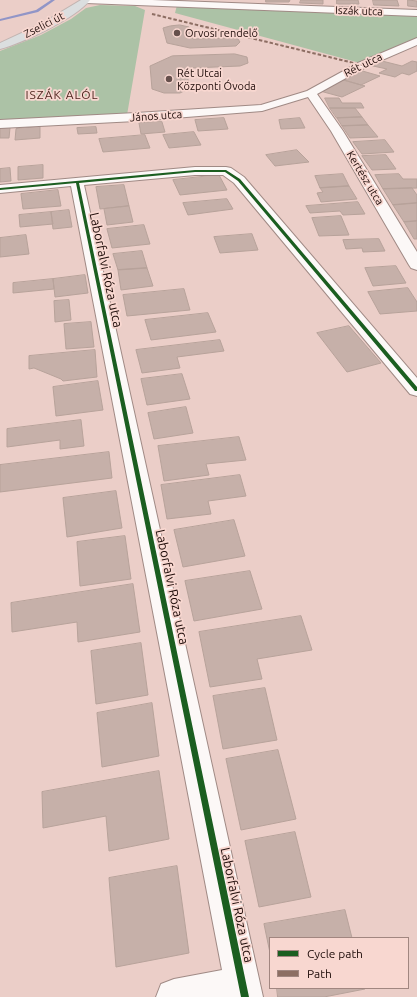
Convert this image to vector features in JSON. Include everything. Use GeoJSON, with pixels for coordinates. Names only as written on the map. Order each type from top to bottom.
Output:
{"type":"FeatureCollection","features":[{"type":"Feature","properties":{"kind":"main road","name":"Zselici út"},"geometry":{"type":"LineString","coordinates":[[0,46],[30,34],[61,18],[86,0]]}},
{"type":"Feature","properties":{"kind":"street","name":"Iszák utca"},"geometry":{"type":"LineString","coordinates":[[86,0],[417,13]]}},
{"type":"Feature","properties":{"kind":"street","name":"Rét utca"},"geometry":{"type":"LineString","coordinates":[[311,93],[327,83],[417,41]]}},
{"type":"Feature","properties":{"kind":"street"},"geometry":{"type":"LineString","coordinates":[[395,50],[410,53]]}},
{"type":"Feature","properties":{"kind":"street","name":"János utca"},"geometry":{"type":"LineString","coordinates":[[0,124],[136,117],[262,108],[311,93]]}},
{"type":"Feature","properties":{"kind":"street","name":"Kertész utca"},"geometry":{"type":"LineString","coordinates":[[311,93],[337,131],[417,265]]}},
{"type":"Feature","properties":{"kind":"street"},"geometry":{"type":"LineString","coordinates":[[0,189],[194,171],[226,171],[239,180],[417,390]]}},
{"type":"Feature","properties":{"kind":"street","name":"Laborfalvi Róza utca"},"geometry":{"type":"LineString","coordinates":[[77,182],[243,990]]}},
{"type":"Feature","properties":{"kind":"street"},"geometry":{"type":"LineString","coordinates":[[174,997],[243,990]]}},
{"type":"Feature","properties":{"kind":"green space"},"geometry":{"type":"Polygon","coordinates":[[[100,5],[135,6],[145,10],[127,115],[0,121],[0,51],[41,35],[71,19],[86,8],[100,5]]]}},
{"type":"Feature","properties":{"kind":"green space"},"geometry":{"type":"Polygon","coordinates":[[[177,5],[417,16],[417,39],[360,63],[175,13],[177,5]]]}},
{"type":"Feature","properties":{"kind":"building"},"geometry":{"type":"Polygon","coordinates":[[[266,0],[290,0],[289,2],[266,2],[266,0]]]}},
{"type":"Feature","properties":{"kind":"building"},"geometry":{"type":"Polygon","coordinates":[[[301,0],[323,0],[323,4],[300,3],[301,0]]]}},
{"type":"Feature","properties":{"kind":"building"},"geometry":{"type":"Polygon","coordinates":[[[337,0],[358,0],[359,4],[337,4],[337,0]]]}},
{"type":"Feature","properties":{"kind":"building"},"geometry":{"type":"Polygon","coordinates":[[[373,0],[397,0],[399,6],[374,5],[373,0]]]}},
{"type":"Feature","properties":{"kind":"building"},"geometry":{"type":"Polygon","coordinates":[[[408,0],[417,1],[417,7],[408,6],[408,0]]]}},
{"type":"Feature","properties":{"kind":"building","name":"Orvosi rendelő"},"geometry":{"type":"Polygon","coordinates":[[[180,25],[189,27],[193,39],[230,38],[238,39],[240,42],[236,46],[190,48],[167,43],[163,28],[180,25]]]}},
{"type":"Feature","properties":{"kind":"building","name":"Rét Utcai Központi Óvoda"},"geometry":{"type":"Polygon","coordinates":[[[235,54],[247,57],[248,63],[240,66],[192,68],[186,71],[190,88],[180,93],[164,93],[152,89],[150,66],[172,56],[235,54]]]}},
{"type":"Feature","properties":{"kind":"building"},"geometry":{"type":"Polygon","coordinates":[[[382,61],[402,66],[412,61],[417,62],[417,71],[409,75],[402,73],[395,77],[379,73],[387,69],[373,66],[382,61]]]}},
{"type":"Feature","properties":{"kind":"building"},"geometry":{"type":"Polygon","coordinates":[[[359,70],[380,76],[361,85],[341,79],[359,70]]]}},
{"type":"Feature","properties":{"kind":"building"},"geometry":{"type":"Polygon","coordinates":[[[343,80],[365,86],[342,97],[320,91],[343,80]]]}},
{"type":"Feature","properties":{"kind":"building"},"geometry":{"type":"Polygon","coordinates":[[[325,98],[339,98],[342,103],[361,103],[364,108],[330,108],[325,98]]]}},
{"type":"Feature","properties":{"kind":"building"},"geometry":{"type":"Polygon","coordinates":[[[330,108],[355,108],[362,117],[337,118],[330,108]]]}},
{"type":"Feature","properties":{"kind":"building"},"geometry":{"type":"Polygon","coordinates":[[[362,117],[368,125],[342,126],[337,118],[362,117]]]}},
{"type":"Feature","properties":{"kind":"building"},"geometry":{"type":"Polygon","coordinates":[[[224,118],[228,129],[198,131],[195,120],[224,118]]]}},
{"type":"Feature","properties":{"kind":"building"},"geometry":{"type":"Polygon","coordinates":[[[300,118],[305,128],[281,129],[279,120],[300,118]]]}},
{"type":"Feature","properties":{"kind":"building"},"geometry":{"type":"Polygon","coordinates":[[[162,122],[165,132],[141,134],[139,123],[162,122]]]}},
{"type":"Feature","properties":{"kind":"building"},"geometry":{"type":"Polygon","coordinates":[[[368,125],[378,137],[350,138],[342,126],[368,125]]]}},
{"type":"Feature","properties":{"kind":"building"},"geometry":{"type":"Polygon","coordinates":[[[40,127],[40,138],[15,140],[16,129],[40,127]]]}},
{"type":"Feature","properties":{"kind":"building"},"geometry":{"type":"Polygon","coordinates":[[[96,127],[97,133],[78,134],[77,128],[96,127]]]}},
{"type":"Feature","properties":{"kind":"building"},"geometry":{"type":"Polygon","coordinates":[[[10,128],[9,138],[0,138],[0,129],[10,128]]]}},
{"type":"Feature","properties":{"kind":"building"},"geometry":{"type":"Polygon","coordinates":[[[194,132],[201,145],[169,148],[163,135],[194,132]]]}},
{"type":"Feature","properties":{"kind":"building"},"geometry":{"type":"Polygon","coordinates":[[[145,135],[150,148],[103,152],[99,139],[145,135]]]}},
{"type":"Feature","properties":{"kind":"building"},"geometry":{"type":"Polygon","coordinates":[[[385,140],[394,152],[362,154],[353,142],[385,140]]]}},
{"type":"Feature","properties":{"kind":"building"},"geometry":{"type":"Polygon","coordinates":[[[297,150],[309,162],[275,166],[266,155],[297,150]]]}},
{"type":"Feature","properties":{"kind":"building"},"geometry":{"type":"Polygon","coordinates":[[[386,155],[396,169],[372,170],[362,156],[386,155]]]}},
{"type":"Feature","properties":{"kind":"building"},"geometry":{"type":"Polygon","coordinates":[[[43,165],[43,178],[18,180],[18,167],[43,165]]]}},
{"type":"Feature","properties":{"kind":"building"},"geometry":{"type":"Polygon","coordinates":[[[10,168],[11,181],[0,182],[0,169],[10,168]]]}},
{"type":"Feature","properties":{"kind":"building"},"geometry":{"type":"Polygon","coordinates":[[[343,174],[349,186],[320,188],[315,176],[343,174]]]}},
{"type":"Feature","properties":{"kind":"building"},"geometry":{"type":"Polygon","coordinates":[[[399,174],[403,179],[417,179],[417,188],[383,189],[375,175],[399,174]]]}},
{"type":"Feature","properties":{"kind":"building"},"geometry":{"type":"Polygon","coordinates":[[[219,175],[227,190],[180,195],[173,180],[219,175]]]}},
{"type":"Feature","properties":{"kind":"building"},"geometry":{"type":"Polygon","coordinates":[[[124,185],[129,206],[100,209],[96,187],[124,185]]]}},
{"type":"Feature","properties":{"kind":"building"},"geometry":{"type":"Polygon","coordinates":[[[349,186],[357,199],[321,202],[317,193],[323,192],[320,188],[349,186]]]}},
{"type":"Feature","properties":{"kind":"building"},"geometry":{"type":"Polygon","coordinates":[[[412,188],[417,195],[417,203],[393,205],[383,189],[412,188]]]}},
{"type":"Feature","properties":{"kind":"building"},"geometry":{"type":"Polygon","coordinates":[[[58,190],[61,206],[23,209],[21,194],[58,190]]]}},
{"type":"Feature","properties":{"kind":"building"},"geometry":{"type":"Polygon","coordinates":[[[227,199],[233,209],[188,215],[183,203],[227,199]]]}},
{"type":"Feature","properties":{"kind":"building"},"geometry":{"type":"Polygon","coordinates":[[[358,202],[365,214],[343,215],[340,211],[310,213],[306,206],[358,202]]]}},
{"type":"Feature","properties":{"kind":"building"},"geometry":{"type":"Polygon","coordinates":[[[417,203],[417,221],[404,222],[393,205],[417,203]]]}},
{"type":"Feature","properties":{"kind":"building"},"geometry":{"type":"Polygon","coordinates":[[[129,206],[133,222],[107,225],[104,209],[129,206]]]}},
{"type":"Feature","properties":{"kind":"building"},"geometry":{"type":"Polygon","coordinates":[[[69,210],[72,227],[53,229],[51,212],[69,210]]]}},
{"type":"Feature","properties":{"kind":"building"},"geometry":{"type":"Polygon","coordinates":[[[51,212],[53,224],[20,227],[19,215],[51,212]]]}},
{"type":"Feature","properties":{"kind":"building"},"geometry":{"type":"Polygon","coordinates":[[[341,216],[349,235],[319,236],[312,218],[341,216]]]}},
{"type":"Feature","properties":{"kind":"building"},"geometry":{"type":"Polygon","coordinates":[[[417,221],[417,239],[414,239],[404,222],[417,221]]]}},
{"type":"Feature","properties":{"kind":"building"},"geometry":{"type":"Polygon","coordinates":[[[144,225],[150,244],[112,248],[107,229],[144,225]]]}},
{"type":"Feature","properties":{"kind":"building"},"geometry":{"type":"Polygon","coordinates":[[[252,234],[258,250],[220,253],[214,237],[252,234]]]}},
{"type":"Feature","properties":{"kind":"building"},"geometry":{"type":"Polygon","coordinates":[[[26,235],[29,254],[0,257],[0,238],[26,235]]]}},
{"type":"Feature","properties":{"kind":"building"},"geometry":{"type":"Polygon","coordinates":[[[379,239],[385,251],[363,252],[362,248],[346,249],[343,240],[379,239]]]}},
{"type":"Feature","properties":{"kind":"building"},"geometry":{"type":"Polygon","coordinates":[[[142,251],[147,268],[118,270],[113,254],[142,251]]]}},
{"type":"Feature","properties":{"kind":"building"},"geometry":{"type":"Polygon","coordinates":[[[396,266],[406,283],[373,286],[365,268],[396,266]]]}},
{"type":"Feature","properties":{"kind":"building"},"geometry":{"type":"Polygon","coordinates":[[[147,268],[153,286],[121,290],[118,270],[147,268]]]}},
{"type":"Feature","properties":{"kind":"building"},"geometry":{"type":"Polygon","coordinates":[[[85,275],[88,293],[55,297],[53,279],[85,275]]]}},
{"type":"Feature","properties":{"kind":"building"},"geometry":{"type":"Polygon","coordinates":[[[53,279],[54,289],[13,293],[13,283],[53,279]]]}},
{"type":"Feature","properties":{"kind":"building"},"geometry":{"type":"Polygon","coordinates":[[[408,288],[417,302],[417,311],[380,314],[368,292],[408,288]]]}},
{"type":"Feature","properties":{"kind":"building"},"geometry":{"type":"Polygon","coordinates":[[[184,289],[190,310],[127,316],[123,295],[184,289]]]}},
{"type":"Feature","properties":{"kind":"building"},"geometry":{"type":"Polygon","coordinates":[[[69,300],[71,320],[55,322],[54,301],[69,300]]]}},
{"type":"Feature","properties":{"kind":"building"},"geometry":{"type":"Polygon","coordinates":[[[208,313],[216,332],[151,340],[145,320],[208,313]]]}},
{"type":"Feature","properties":{"kind":"building"},"geometry":{"type":"Polygon","coordinates":[[[91,322],[94,347],[66,349],[64,324],[91,322]]]}},
{"type":"Feature","properties":{"kind":"building"},"geometry":{"type":"Polygon","coordinates":[[[349,326],[381,363],[347,372],[317,333],[349,326]]]}},
{"type":"Feature","properties":{"kind":"building"},"geometry":{"type":"Polygon","coordinates":[[[220,340],[224,351],[177,357],[180,368],[142,373],[136,350],[220,340]]]}},
{"type":"Feature","properties":{"kind":"building"},"geometry":{"type":"Polygon","coordinates":[[[95,350],[97,377],[63,381],[34,368],[29,369],[29,356],[95,350]]]}},
{"type":"Feature","properties":{"kind":"building"},"geometry":{"type":"Polygon","coordinates":[[[182,374],[190,399],[147,405],[141,379],[182,374]]]}},
{"type":"Feature","properties":{"kind":"building"},"geometry":{"type":"Polygon","coordinates":[[[98,381],[103,410],[56,416],[53,387],[98,381]]]}},
{"type":"Feature","properties":{"kind":"building"},"geometry":{"type":"Polygon","coordinates":[[[186,407],[193,433],[154,439],[148,413],[186,407]]]}},
{"type":"Feature","properties":{"kind":"building"},"geometry":{"type":"Polygon","coordinates":[[[81,420],[84,446],[60,449],[60,440],[7,447],[7,429],[81,420]]]}},
{"type":"Feature","properties":{"kind":"building"},"geometry":{"type":"Polygon","coordinates":[[[239,437],[246,460],[206,464],[209,475],[164,481],[158,446],[239,437]]]}},
{"type":"Feature","properties":{"kind":"building"},"geometry":{"type":"Polygon","coordinates":[[[109,452],[112,478],[0,492],[0,465],[109,452]]]}},
{"type":"Feature","properties":{"kind":"building"},"geometry":{"type":"Polygon","coordinates":[[[240,475],[246,496],[208,501],[211,514],[167,519],[161,485],[240,475]]]}},
{"type":"Feature","properties":{"kind":"building"},"geometry":{"type":"Polygon","coordinates":[[[116,491],[122,528],[67,537],[63,498],[116,491]]]}},
{"type":"Feature","properties":{"kind":"building"},"geometry":{"type":"Polygon","coordinates":[[[234,520],[245,556],[183,567],[174,530],[234,520]]]}},
{"type":"Feature","properties":{"kind":"building"},"geometry":{"type":"Polygon","coordinates":[[[125,536],[131,579],[80,586],[77,542],[125,536]]]}},
{"type":"Feature","properties":{"kind":"building"},"geometry":{"type":"Polygon","coordinates":[[[250,571],[262,609],[194,621],[185,581],[250,571]]]}},
{"type":"Feature","properties":{"kind":"building"},"geometry":{"type":"Polygon","coordinates":[[[133,584],[140,632],[78,642],[77,622],[12,632],[11,603],[133,584]]]}},
{"type":"Feature","properties":{"kind":"building"},"geometry":{"type":"Polygon","coordinates":[[[301,616],[312,650],[257,659],[262,679],[210,687],[199,632],[301,616]]]}},
{"type":"Feature","properties":{"kind":"building"},"geometry":{"type":"Polygon","coordinates":[[[141,643],[148,695],[96,704],[91,651],[141,643]]]}},
{"type":"Feature","properties":{"kind":"building"},"geometry":{"type":"Polygon","coordinates":[[[265,688],[277,740],[223,749],[213,696],[265,688]]]}},
{"type":"Feature","properties":{"kind":"building"},"geometry":{"type":"Polygon","coordinates":[[[152,703],[159,756],[102,767],[97,713],[152,703]]]}},
{"type":"Feature","properties":{"kind":"building"},"geometry":{"type":"Polygon","coordinates":[[[278,750],[296,819],[241,830],[226,759],[278,750]]]}},
{"type":"Feature","properties":{"kind":"building"},"geometry":{"type":"Polygon","coordinates":[[[159,771],[169,839],[109,851],[106,816],[43,828],[42,792],[159,771]]]}},
{"type":"Feature","properties":{"kind":"building"},"geometry":{"type":"Polygon","coordinates":[[[295,832],[311,897],[259,907],[245,841],[295,832]]]}},
{"type":"Feature","properties":{"kind":"building"},"geometry":{"type":"Polygon","coordinates":[[[177,866],[189,953],[116,967],[109,878],[177,866]]]}},
{"type":"Feature","properties":{"kind":"building"},"geometry":{"type":"Polygon","coordinates":[[[345,910],[352,937],[269,937],[269,948],[264,924],[345,910]]]}},
{"type":"Feature","properties":{"kind":"building"},"geometry":{"type":"Polygon","coordinates":[[[277,989],[365,989],[324,997],[278,997],[277,989]]]}},
{"type":"Feature","properties":{"kind":"waterway"},"geometry":{"type":"LineString","coordinates":[[0,20],[37,11],[53,0]]}},
{"type":"Feature","properties":{"kind":"marked path"},"geometry":{"type":"LineString","coordinates":[[152,14],[362,65]]}},
{"type":"Feature","properties":{"kind":"cycle path"},"geometry":{"type":"LineString","coordinates":[[0,189],[195,171],[226,171],[239,180],[417,390]]}},
{"type":"Feature","properties":{"kind":"cycle path"},"geometry":{"type":"LineString","coordinates":[[77,182],[245,997]]}},
{"type":"Feature","properties":{"kind":"place","name":"Orvosi rendelő"},"geometry":{"type":"Point","coordinates":[177,33]}},
{"type":"Feature","properties":{"kind":"place","name":"Rét Utcai Központi Óvoda"},"geometry":{"type":"Point","coordinates":[169,79]}},
{"type":"Feature","properties":{"kind":"district","name":"ISZÁK ALÓL"},"geometry":{"type":"Point","coordinates":[62,95]}}]}
